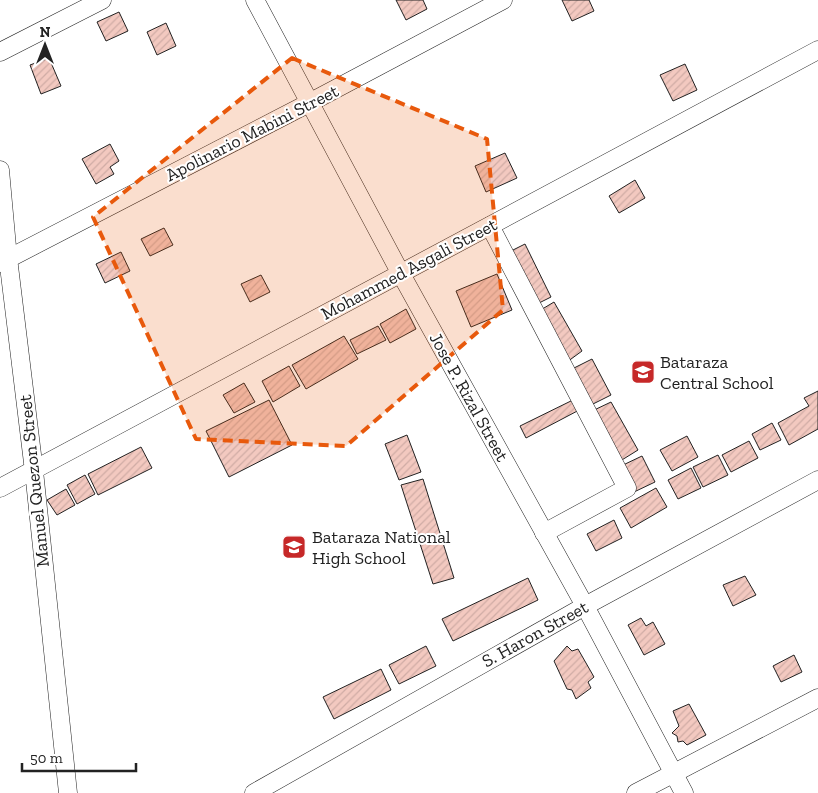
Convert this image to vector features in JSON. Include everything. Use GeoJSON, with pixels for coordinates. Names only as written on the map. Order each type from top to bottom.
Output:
{"type":"FeatureCollection","features":[{"type":"Feature","properties":{"kind":"street"},"geometry":{"type":"LineString","coordinates":[[0,52],[102,0]]}},
{"type":"Feature","properties":{"kind":"street","name":"Jose P. Rizal Street"},"geometry":{"type":"LineString","coordinates":[[255,0],[401,274],[584,606],[684,793]]}},
{"type":"Feature","properties":{"kind":"street","name":"Apolinario Mabini Street"},"geometry":{"type":"LineString","coordinates":[[4,261],[503,0]]}},
{"type":"Feature","properties":{"kind":"street","name":"Mohammed Asgali Street"},"geometry":{"type":"LineString","coordinates":[[0,488],[818,50]]}},
{"type":"Feature","properties":{"kind":"street","name":"Manuel Quezon Street"},"geometry":{"type":"LineString","coordinates":[[0,170],[4,261],[34,471],[68,793]]}},
{"type":"Feature","properties":{"kind":"street"},"geometry":{"type":"LineString","coordinates":[[490,226],[627,488],[544,533]]}},
{"type":"Feature","properties":{"kind":"street","name":"S. Haron Street"},"geometry":{"type":"LineString","coordinates":[[254,793],[584,606],[818,480]]}},
{"type":"Feature","properties":{"kind":"street"},"geometry":{"type":"LineString","coordinates":[[636,793],[818,698]]}},
{"type":"Feature","properties":{"kind":"highlighted area"},"geometry":{"type":"Polygon","coordinates":[[[292,58],[487,139],[503,310],[346,446],[196,439],[93,217],[292,58]]]}},
{"type":"Feature","properties":{"kind":"building"},"geometry":{"type":"Polygon","coordinates":[[[396,0],[423,0],[427,9],[406,20],[396,0]]]}},
{"type":"Feature","properties":{"kind":"building"},"geometry":{"type":"Polygon","coordinates":[[[562,0],[589,0],[594,11],[572,21],[562,0]]]}},
{"type":"Feature","properties":{"kind":"building"},"geometry":{"type":"Polygon","coordinates":[[[119,12],[128,31],[106,41],[97,22],[119,12]]]}},
{"type":"Feature","properties":{"kind":"building"},"geometry":{"type":"Polygon","coordinates":[[[166,23],[176,46],[157,55],[147,32],[166,23]]]}},
{"type":"Feature","properties":{"kind":"building"},"geometry":{"type":"Polygon","coordinates":[[[49,58],[61,86],[41,94],[30,65],[49,58]]]}},
{"type":"Feature","properties":{"kind":"building"},"geometry":{"type":"Polygon","coordinates":[[[685,64],[697,90],[673,101],[660,75],[685,64]]]}},
{"type":"Feature","properties":{"kind":"building"},"geometry":{"type":"Polygon","coordinates":[[[110,144],[119,161],[110,167],[114,174],[96,184],[82,159],[110,144]]]}},
{"type":"Feature","properties":{"kind":"building"},"geometry":{"type":"Polygon","coordinates":[[[505,153],[517,178],[486,192],[475,166],[505,153]]]}},
{"type":"Feature","properties":{"kind":"building"},"geometry":{"type":"Polygon","coordinates":[[[635,180],[645,198],[619,213],[609,196],[635,180]]]}},
{"type":"Feature","properties":{"kind":"building"},"geometry":{"type":"Polygon","coordinates":[[[164,228],[173,245],[150,256],[141,239],[164,228]]]}},
{"type":"Feature","properties":{"kind":"building"},"geometry":{"type":"Polygon","coordinates":[[[525,244],[551,297],[535,305],[509,252],[525,244]]]}},
{"type":"Feature","properties":{"kind":"building"},"geometry":{"type":"Polygon","coordinates":[[[121,252],[130,271],[105,283],[96,264],[121,252]]]}},
{"type":"Feature","properties":{"kind":"building"},"geometry":{"type":"Polygon","coordinates":[[[497,274],[512,310],[471,327],[456,291],[497,274]]]}},
{"type":"Feature","properties":{"kind":"building"},"geometry":{"type":"Polygon","coordinates":[[[261,275],[270,292],[250,302],[241,284],[261,275]]]}},
{"type":"Feature","properties":{"kind":"building"},"geometry":{"type":"Polygon","coordinates":[[[554,302],[582,351],[567,362],[539,311],[554,302]]]}},
{"type":"Feature","properties":{"kind":"building"},"geometry":{"type":"Polygon","coordinates":[[[406,309],[416,329],[390,343],[380,324],[406,309]]]}},
{"type":"Feature","properties":{"kind":"building"},"geometry":{"type":"Polygon","coordinates":[[[378,326],[386,340],[357,354],[350,340],[378,326]]]}},
{"type":"Feature","properties":{"kind":"building"},"geometry":{"type":"Polygon","coordinates":[[[344,336],[358,359],[306,389],[292,365],[344,336]]]}},
{"type":"Feature","properties":{"kind":"building"},"geometry":{"type":"Polygon","coordinates":[[[592,359],[611,395],[587,407],[568,371],[592,359]]]}},
{"type":"Feature","properties":{"kind":"building"},"geometry":{"type":"Polygon","coordinates":[[[289,366],[300,386],[273,402],[262,381],[289,366]]]}},
{"type":"Feature","properties":{"kind":"building"},"geometry":{"type":"Polygon","coordinates":[[[244,383],[255,402],[234,413],[223,395],[244,383]]]}},
{"type":"Feature","properties":{"kind":"building"},"geometry":{"type":"Polygon","coordinates":[[[818,391],[818,429],[789,445],[778,423],[809,406],[804,398],[818,391]]]}},
{"type":"Feature","properties":{"kind":"building"},"geometry":{"type":"Polygon","coordinates":[[[577,398],[583,408],[526,438],[520,426],[577,398]]]}},
{"type":"Feature","properties":{"kind":"building"},"geometry":{"type":"Polygon","coordinates":[[[269,400],[292,445],[229,477],[206,431],[269,400]]]}},
{"type":"Feature","properties":{"kind":"building"},"geometry":{"type":"Polygon","coordinates":[[[611,402],[638,450],[617,463],[590,412],[611,402]]]}},
{"type":"Feature","properties":{"kind":"building"},"geometry":{"type":"Polygon","coordinates":[[[772,423],[781,440],[760,450],[752,434],[772,423]]]}},
{"type":"Feature","properties":{"kind":"building"},"geometry":{"type":"Polygon","coordinates":[[[407,435],[421,472],[399,480],[385,444],[407,435]]]}},
{"type":"Feature","properties":{"kind":"building"},"geometry":{"type":"Polygon","coordinates":[[[687,436],[698,457],[672,471],[660,450],[687,436]]]}},
{"type":"Feature","properties":{"kind":"building"},"geometry":{"type":"Polygon","coordinates":[[[749,441],[758,458],[731,472],[722,455],[749,441]]]}},
{"type":"Feature","properties":{"kind":"building"},"geometry":{"type":"Polygon","coordinates":[[[141,447],[152,468],[98,495],[88,474],[141,447]]]}},
{"type":"Feature","properties":{"kind":"building"},"geometry":{"type":"Polygon","coordinates":[[[718,455],[728,475],[703,487],[693,467],[718,455]]]}},
{"type":"Feature","properties":{"kind":"building"},"geometry":{"type":"Polygon","coordinates":[[[642,456],[655,482],[634,492],[621,466],[642,456]]]}},
{"type":"Feature","properties":{"kind":"building"},"geometry":{"type":"Polygon","coordinates":[[[691,468],[701,488],[678,499],[668,480],[691,468]]]}},
{"type":"Feature","properties":{"kind":"building"},"geometry":{"type":"Polygon","coordinates":[[[85,475],[95,494],[77,504],[67,485],[85,475]]]}},
{"type":"Feature","properties":{"kind":"building"},"geometry":{"type":"Polygon","coordinates":[[[423,479],[454,578],[433,584],[401,485],[423,479]]]}},
{"type":"Feature","properties":{"kind":"building"},"geometry":{"type":"Polygon","coordinates":[[[656,488],[667,507],[631,528],[620,508],[656,488]]]}},
{"type":"Feature","properties":{"kind":"building"},"geometry":{"type":"Polygon","coordinates":[[[66,489],[75,505],[57,515],[47,500],[66,489]]]}},
{"type":"Feature","properties":{"kind":"building"},"geometry":{"type":"Polygon","coordinates":[[[614,520],[622,538],[596,551],[587,534],[614,520]]]}},
{"type":"Feature","properties":{"kind":"building"},"geometry":{"type":"Polygon","coordinates":[[[745,576],[756,595],[733,606],[723,585],[745,576]]]}},
{"type":"Feature","properties":{"kind":"building"},"geometry":{"type":"Polygon","coordinates":[[[528,578],[538,600],[453,641],[442,619],[528,578]]]}},
{"type":"Feature","properties":{"kind":"building"},"geometry":{"type":"Polygon","coordinates":[[[641,618],[646,626],[653,622],[665,644],[644,655],[628,625],[641,618]]]}},
{"type":"Feature","properties":{"kind":"building"},"geometry":{"type":"Polygon","coordinates":[[[426,646],[436,666],[399,684],[389,665],[426,646]]]}},
{"type":"Feature","properties":{"kind":"building"},"geometry":{"type":"Polygon","coordinates":[[[567,646],[572,651],[578,649],[594,677],[588,682],[591,688],[576,699],[572,690],[567,689],[554,661],[567,646]]]}},
{"type":"Feature","properties":{"kind":"building"},"geometry":{"type":"Polygon","coordinates":[[[794,655],[802,672],[781,682],[773,666],[794,655]]]}},
{"type":"Feature","properties":{"kind":"building"},"geometry":{"type":"Polygon","coordinates":[[[381,669],[391,690],[334,719],[323,697],[381,669]]]}},
{"type":"Feature","properties":{"kind":"building"},"geometry":{"type":"Polygon","coordinates":[[[689,704],[706,735],[687,745],[683,741],[678,742],[677,736],[672,733],[679,726],[673,711],[689,704]]]}},
{"type":"Feature","properties":{"kind":"place","name":"Bataraza Central School"},"geometry":{"type":"Point","coordinates":[643,372]}},
{"type":"Feature","properties":{"kind":"place","name":"Bataraza National High School"},"geometry":{"type":"Point","coordinates":[294,547]}}]}
